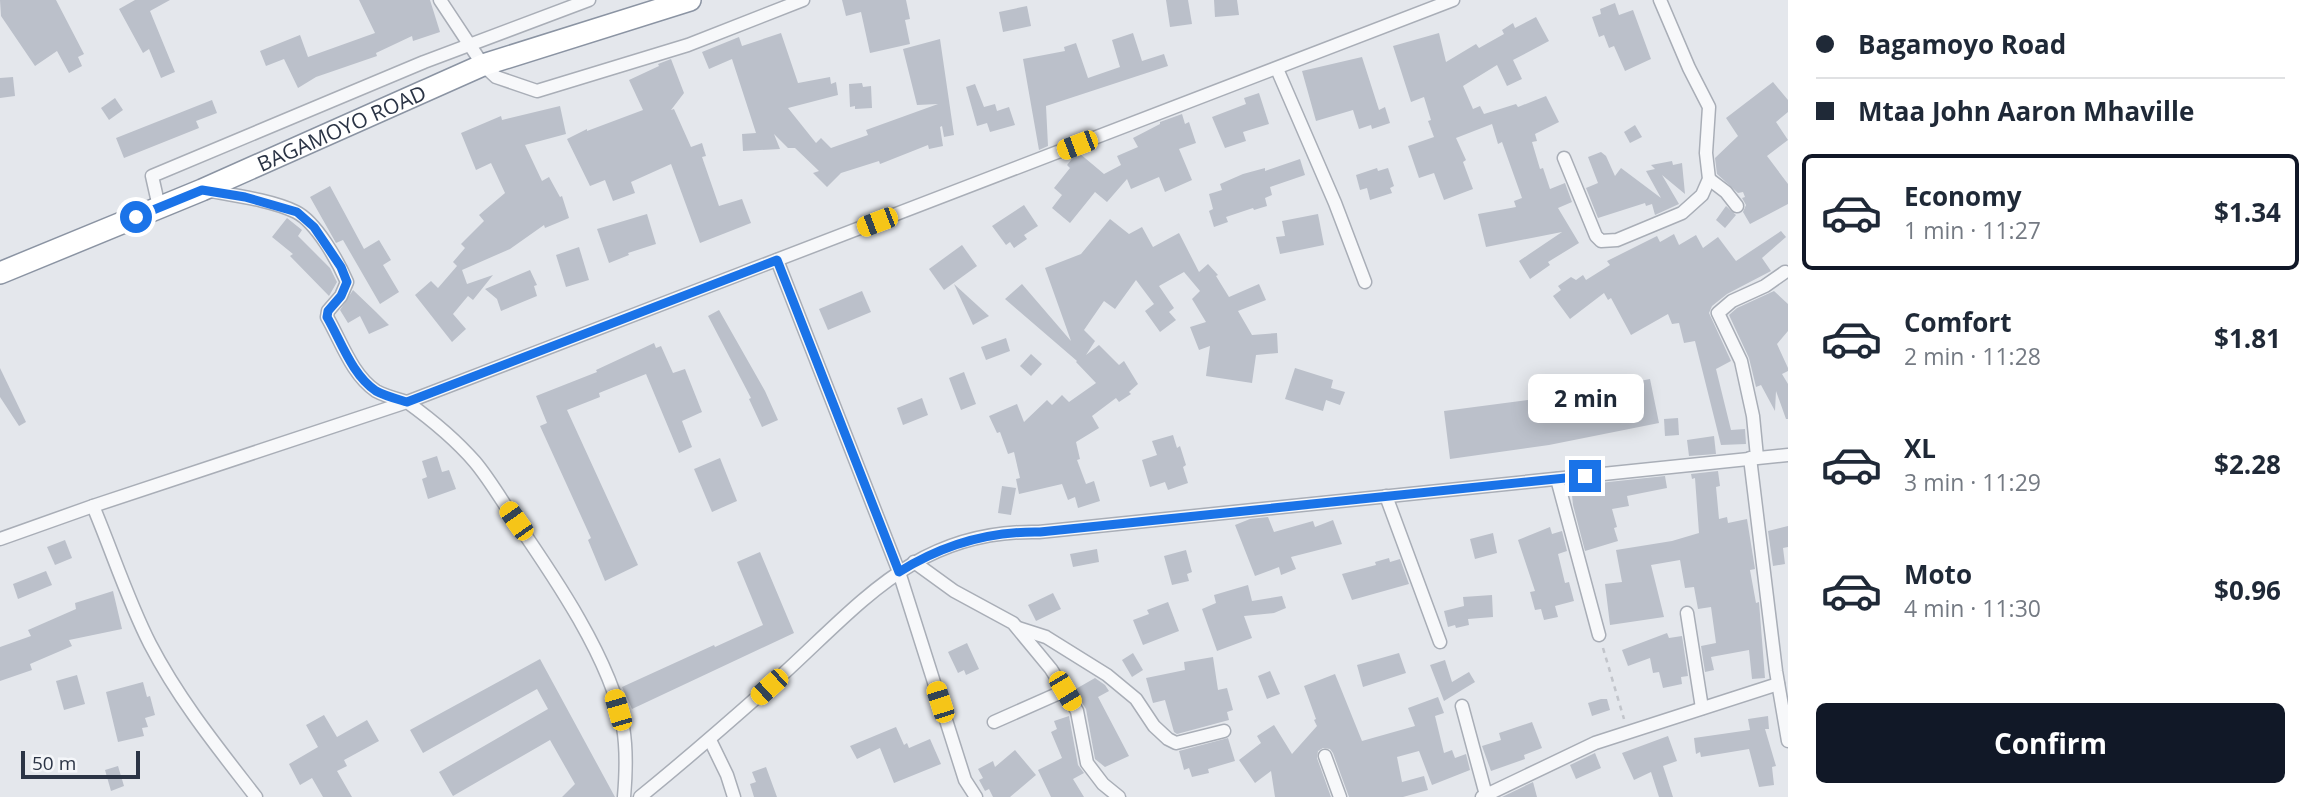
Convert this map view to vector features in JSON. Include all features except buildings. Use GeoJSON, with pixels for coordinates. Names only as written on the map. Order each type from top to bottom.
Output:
{"type":"FeatureCollection","features":[{"type":"Feature","properties":{"kind":"highway","name":"BAGAMOYO ROAD"},"geometry":{"type":"LineString","coordinates":[[0,273],[202,190],[483,65],[690,0]]}},
{"type":"Feature","properties":{"kind":"street"},"geometry":{"type":"LineString","coordinates":[[440,0],[483,65],[496,76],[537,91],[688,45],[803,0]]}},
{"type":"Feature","properties":{"kind":"street"},"geometry":{"type":"LineString","coordinates":[[159,207],[152,176],[424,62],[589,0]]}},
{"type":"Feature","properties":{"kind":"street"},"geometry":{"type":"LineString","coordinates":[[0,540],[93,506],[407,402],[1453,0]]}},
{"type":"Feature","properties":{"kind":"street"},"geometry":{"type":"LineString","coordinates":[[1564,158],[1596,236],[1601,241],[1617,240],[1682,213],[1702,195],[1709,179],[1706,153],[1709,107],[1660,0]]}},
{"type":"Feature","properties":{"kind":"street"},"geometry":{"type":"LineString","coordinates":[[1277,69],[1335,203],[1365,282]]}},
{"type":"Feature","properties":{"kind":"street"},"geometry":{"type":"LineString","coordinates":[[1709,179],[1726,192],[1737,206]]}},
{"type":"Feature","properties":{"kind":"street"},"geometry":{"type":"LineString","coordinates":[[202,190],[245,197],[297,212],[314,227],[341,267],[347,282],[341,296],[328,311],[327,317],[356,370],[366,383],[379,393],[407,402],[438,424],[475,463],[556,579],[597,655],[613,693],[623,726],[626,767],[624,797]]}},
{"type":"Feature","properties":{"kind":"street"},"geometry":{"type":"LineString","coordinates":[[777,260],[899,572],[965,780],[976,797]]}},
{"type":"Feature","properties":{"kind":"street"},"geometry":{"type":"LineString","coordinates":[[1785,272],[1765,286],[1732,301],[1718,313],[1741,361],[1753,416],[1754,457],[1788,741]]}},
{"type":"Feature","properties":{"kind":"street"},"geometry":{"type":"LineString","coordinates":[[640,797],[710,740],[872,590],[914,562],[953,544],[1016,531],[1040,532],[1788,455]]}},
{"type":"Feature","properties":{"kind":"street"},"geometry":{"type":"LineString","coordinates":[[1557,479],[1599,635]]}},
{"type":"Feature","properties":{"kind":"street"},"geometry":{"type":"LineString","coordinates":[[1386,496],[1440,642]]}},
{"type":"Feature","properties":{"kind":"street"},"geometry":{"type":"LineString","coordinates":[[93,506],[149,642],[173,686],[256,797]]}},
{"type":"Feature","properties":{"kind":"street"},"geometry":{"type":"LineString","coordinates":[[914,562],[954,591],[1013,622],[1051,668],[1077,711],[1087,763],[1104,785],[1119,797]]}},
{"type":"Feature","properties":{"kind":"street"},"geometry":{"type":"LineString","coordinates":[[1687,613],[1702,708]]}},
{"type":"Feature","properties":{"kind":"street"},"geometry":{"type":"LineString","coordinates":[[1018,628],[1046,637],[1107,675],[1136,699],[1154,726],[1168,739],[1176,743],[1224,731]]}},
{"type":"Feature","properties":{"kind":"street"},"geometry":{"type":"LineString","coordinates":[[1462,706],[1484,796],[1595,743],[1702,708],[1781,675]]}},
{"type":"Feature","properties":{"kind":"street"},"geometry":{"type":"LineString","coordinates":[[994,722],[1065,691]]}},
{"type":"Feature","properties":{"kind":"street"},"geometry":{"type":"LineString","coordinates":[[710,740],[734,797]]}},
{"type":"Feature","properties":{"kind":"street"},"geometry":{"type":"LineString","coordinates":[[1325,757],[1340,797]]}},
{"type":"Feature","properties":{"kind":"path"},"geometry":{"type":"LineString","coordinates":[[1599,635],[1628,732]]}},
{"type":"Feature","properties":{"kind":"route"},"geometry":{"type":"LineString","coordinates":[[136,217],[202,190],[245,197],[297,212],[314,227],[341,267],[347,282],[341,296],[328,311],[327,317],[356,370],[366,383],[379,393],[407,402],[777,260],[899,572],[925,556],[953,544],[1016,531],[1040,532],[1585,476]]}}]}
